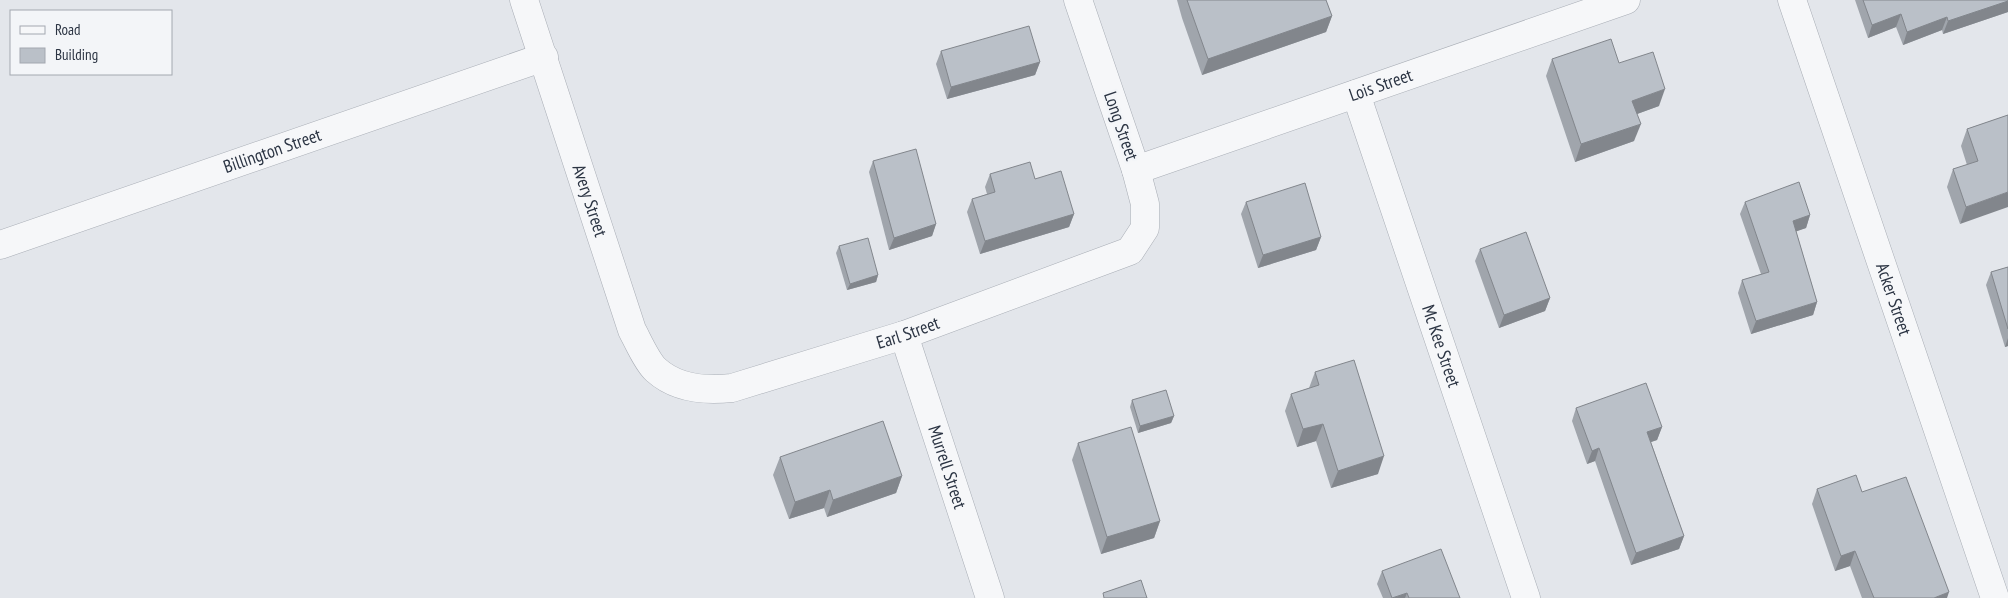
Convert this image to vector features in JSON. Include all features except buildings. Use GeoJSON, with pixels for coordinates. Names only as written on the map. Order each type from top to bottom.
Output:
{"type":"FeatureCollection","features":[{"type":"Feature","properties":{"kind":"street","name":"Avery Street"},"geometry":{"type":"LineString","coordinates":[[524,0],[632,330],[655,369],[680,385]]}},
{"type":"Feature","properties":{"kind":"street","name":"Long Street"},"geometry":{"type":"LineString","coordinates":[[1078,0],[1136,170],[1145,204],[1145,228],[1130,251]]}},
{"type":"Feature","properties":{"kind":"street","name":"Lois Street"},"geometry":{"type":"LineString","coordinates":[[1136,170],[1626,0]]}},
{"type":"Feature","properties":{"kind":"street","name":"Acker Street"},"geometry":{"type":"LineString","coordinates":[[1792,0],[1995,598]]}},
{"type":"Feature","properties":{"kind":"street","name":"Billington Street"},"geometry":{"type":"LineString","coordinates":[[0,246],[544,58]]}},
{"type":"Feature","properties":{"kind":"street","name":"Mc Kee Street"},"geometry":{"type":"LineString","coordinates":[[1356,94],[1526,598]]}},
{"type":"Feature","properties":{"kind":"street","name":"Earl Street"},"geometry":{"type":"LineString","coordinates":[[680,385],[708,391],[732,388],[904,335],[1130,251]]}},
{"type":"Feature","properties":{"kind":"street","name":"Murrell Street"},"geometry":{"type":"LineString","coordinates":[[904,335],[990,598]]}}]}
